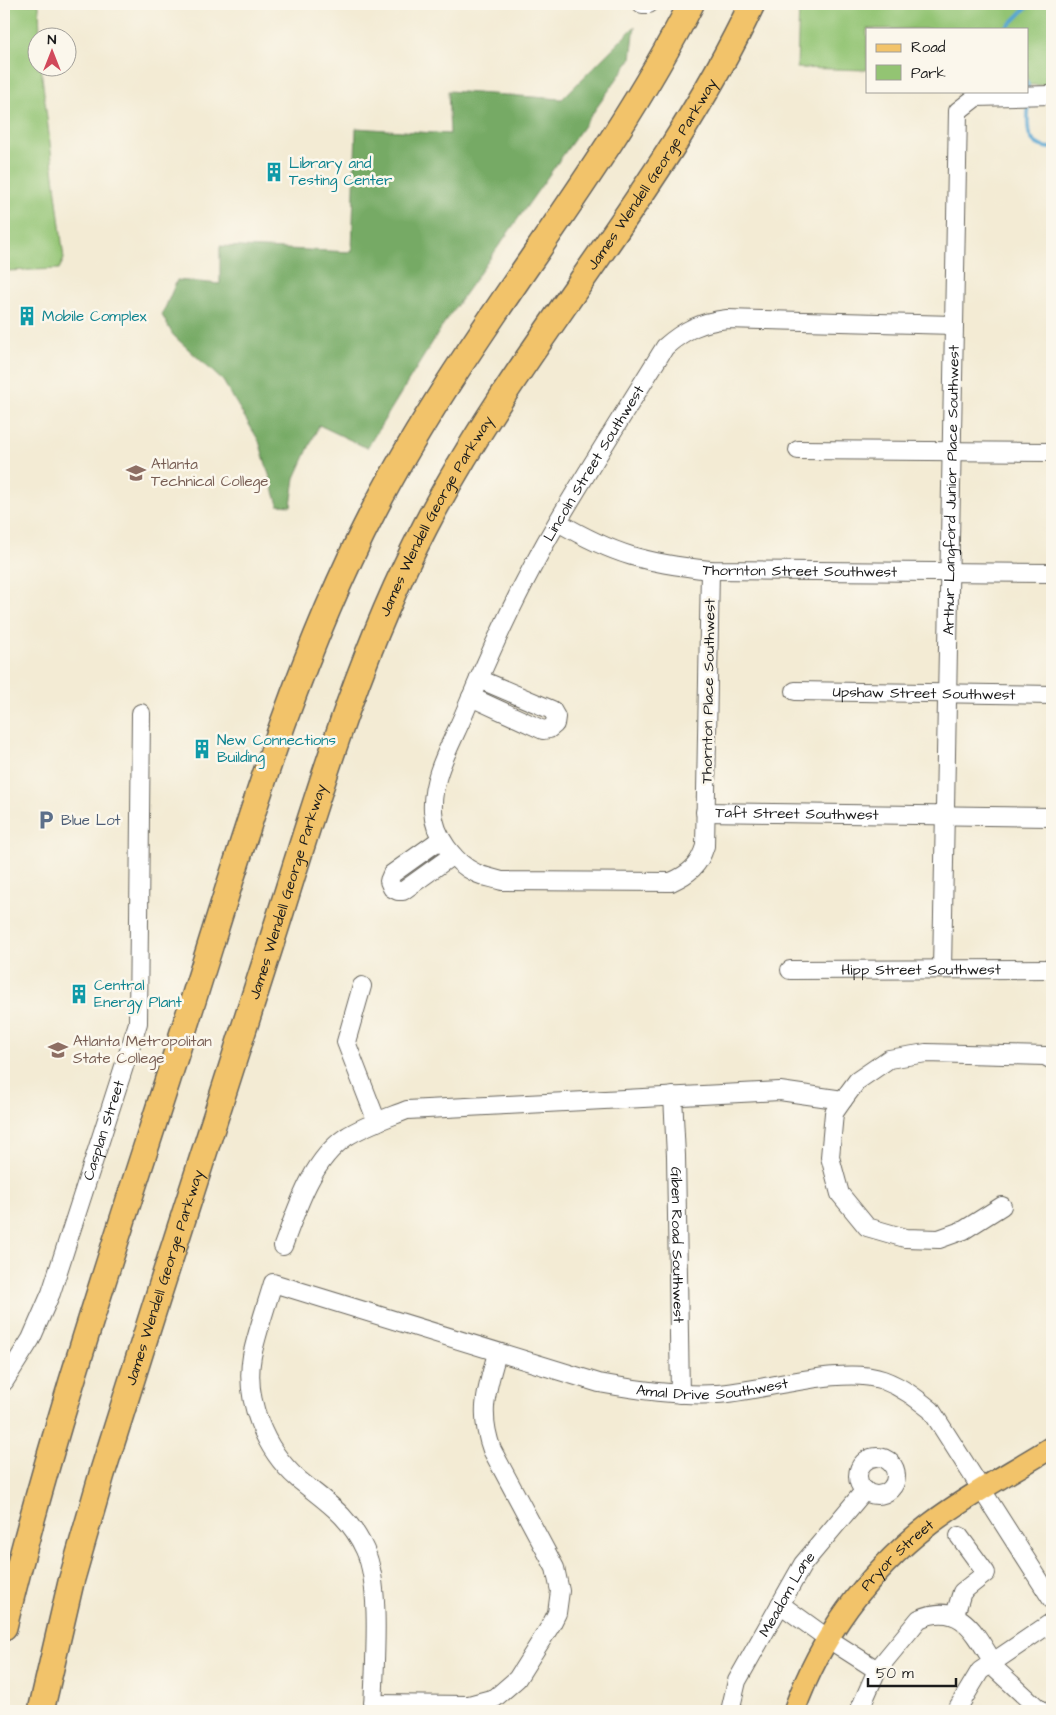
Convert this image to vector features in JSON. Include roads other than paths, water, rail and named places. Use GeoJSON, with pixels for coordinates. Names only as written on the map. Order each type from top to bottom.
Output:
{"type":"FeatureCollection","features":[{"type":"Feature","properties":{"kind":"highway"},"geometry":{"type":"LineString","coordinates":[[4,1627],[34,1509],[89,1328],[271,756],[321,624],[355,548],[413,438],[457,367],[572,202],[648,84],[691,4]]}},
{"type":"Feature","properties":{"kind":"highway","name":"James Wendell George Parkway"},"geometry":{"type":"LineString","coordinates":[[41,1711],[71,1582],[107,1457],[322,781],[372,641],[424,529],[466,454],[509,385],[675,142],[720,68],[752,4]]}},
{"type":"Feature","properties":{"kind":"main road","name":"Pryor Street"},"geometry":{"type":"LineString","coordinates":[[794,1711],[805,1681],[827,1638],[860,1591],[896,1552],[932,1523],[1052,1447]]}},
{"type":"Feature","properties":{"kind":"street"},"geometry":{"type":"LineString","coordinates":[[642,4],[649,4]]}},
{"type":"Feature","properties":{"kind":"street","name":"Arthur Langford Junior Place Southwest"},"geometry":{"type":"LineString","coordinates":[[942,969],[958,111],[976,97],[1046,95]]}},
{"type":"Feature","properties":{"kind":"street","name":"Lincoln Street Southwest"},"geometry":{"type":"LineString","coordinates":[[452,855],[441,839],[433,813],[434,785],[479,678],[558,522],[665,347],[690,328],[707,322],[726,319],[954,325]]}},
{"type":"Feature","properties":{"kind":"street"},"geometry":{"type":"LineString","coordinates":[[798,450],[1052,452]]}},
{"type":"Feature","properties":{"kind":"street","name":"Thornton Street Southwest"},"geometry":{"type":"LineString","coordinates":[[558,522],[591,542],[626,556],[661,565],[710,570],[949,571],[1052,574]]}},
{"type":"Feature","properties":{"kind":"street","name":"Thornton Place Southwest"},"geometry":{"type":"LineString","coordinates":[[705,812],[710,570]]}},
{"type":"Feature","properties":{"kind":"street"},"geometry":{"type":"LineString","coordinates":[[471,697],[543,730],[550,729],[555,724],[556,716],[552,710],[479,678]]}},
{"type":"Feature","properties":{"kind":"street","name":"Upshaw Street Southwest"},"geometry":{"type":"LineString","coordinates":[[795,691],[1052,696]]}},
{"type":"Feature","properties":{"kind":"street","name":"Casplan Street"},"geometry":{"type":"LineString","coordinates":[[4,1382],[31,1340],[51,1293],[138,1023],[141,713]]}},
{"type":"Feature","properties":{"kind":"street","name":"Taft Street Southwest"},"geometry":{"type":"LineString","coordinates":[[452,855],[476,873],[502,881],[671,882],[688,874],[700,860],[705,846],[705,812],[1052,817]]}},
{"type":"Feature","properties":{"kind":"street"},"geometry":{"type":"LineString","coordinates":[[441,839],[392,874],[389,881],[392,888],[403,891],[452,855]]}},
{"type":"Feature","properties":{"kind":"street","name":"Hipp Street Southwest"},"geometry":{"type":"LineString","coordinates":[[790,970],[1052,969]]}},
{"type":"Feature","properties":{"kind":"street"},"geometry":{"type":"LineString","coordinates":[[362,986],[346,1042],[377,1122]]}},
{"type":"Feature","properties":{"kind":"street"},"geometry":{"type":"LineString","coordinates":[[1002,1206],[964,1230],[939,1238],[905,1238],[868,1227],[840,1194],[830,1157],[834,1112],[857,1081],[889,1059],[926,1053],[1045,1056],[1052,1060]]}},
{"type":"Feature","properties":{"kind":"street"},"geometry":{"type":"LineString","coordinates":[[282,1246],[302,1194],[324,1159],[345,1138],[407,1110],[780,1090],[843,1100]]}},
{"type":"Feature","properties":{"kind":"street","name":"Giben Road Southwest"},"geometry":{"type":"LineString","coordinates":[[673,1096],[680,1394]]}},
{"type":"Feature","properties":{"kind":"street","name":"Amal Drive Southwest"},"geometry":{"type":"LineString","coordinates":[[373,1708],[375,1592],[366,1551],[356,1532],[341,1512],[297,1477],[279,1459],[264,1435],[254,1407],[251,1382],[252,1357],[272,1283],[599,1384],[640,1391],[680,1394],[752,1391],[841,1375],[862,1375],[882,1379],[908,1392],[931,1410],[1052,1600]]}},
{"type":"Feature","properties":{"kind":"street"},"geometry":{"type":"LineString","coordinates":[[373,1708],[469,1705],[495,1698],[516,1680],[557,1614],[560,1592],[555,1568],[492,1450],[485,1431],[484,1402],[497,1353]]}},
{"type":"Feature","properties":{"kind":"street","name":"Meadom Lane"},"geometry":{"type":"LineString","coordinates":[[730,1711],[737,1681],[803,1564],[865,1490]]}},
{"type":"Feature","properties":{"kind":"street"},"geometry":{"type":"LineString","coordinates":[[955,1615],[962,1592],[986,1573],[959,1536]]}},
{"type":"Feature","properties":{"kind":"street"},"geometry":{"type":"LineString","coordinates":[[780,1604],[827,1638],[877,1670]]}},
{"type":"Feature","properties":{"kind":"street"},"geometry":{"type":"LineString","coordinates":[[859,1711],[877,1670],[919,1619],[942,1613],[955,1615],[976,1634],[991,1663],[1041,1711]]}},
{"type":"Feature","properties":{"kind":"street"},"geometry":{"type":"LineString","coordinates":[[956,1711],[970,1684],[980,1671],[1052,1622]]}},
{"type":"Feature","properties":{"kind":"waterway"},"geometry":{"type":"LineString","coordinates":[[1006,28],[1030,4]]}},
{"type":"Feature","properties":{"kind":"waterway"},"geometry":{"type":"LineString","coordinates":[[1028,87],[1029,92]]}},
{"type":"Feature","properties":{"kind":"waterway"},"geometry":{"type":"LineString","coordinates":[[1029,101],[1028,125],[1031,138],[1043,147],[1052,148]]}},
{"type":"Feature","properties":{"kind":"place","name":"Library and Testing Center"},"geometry":{"type":"Point","coordinates":[274,172]}},
{"type":"Feature","properties":{"kind":"place","name":"Mobile Complex"},"geometry":{"type":"Point","coordinates":[27,316]}},
{"type":"Feature","properties":{"kind":"place","name":"Atlanta Technical College"},"geometry":{"type":"Point","coordinates":[136,473]}},
{"type":"Feature","properties":{"kind":"place","name":"New Connections Building"},"geometry":{"type":"Point","coordinates":[202,749]}},
{"type":"Feature","properties":{"kind":"place","name":"Blue Lot"},"geometry":{"type":"Point","coordinates":[46,820]}},
{"type":"Feature","properties":{"kind":"place","name":"Central Energy Plant"},"geometry":{"type":"Point","coordinates":[79,994]}},
{"type":"Feature","properties":{"kind":"place","name":"Atlanta Metropolitan State College"},"geometry":{"type":"Point","coordinates":[58,1050]}}]}
